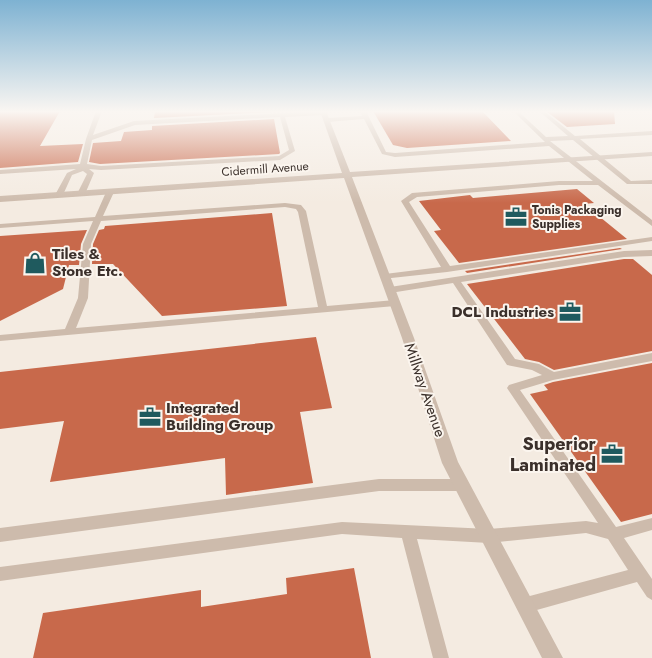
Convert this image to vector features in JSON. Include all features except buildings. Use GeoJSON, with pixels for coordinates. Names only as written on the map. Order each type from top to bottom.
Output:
{"type":"FeatureCollection","features":[{"type":"Feature","properties":{"kind":"street","name":"Millway Avenue"},"geometry":{"type":"LineString","coordinates":[[335,142],[390,290],[450,464],[553,658]]}},
{"type":"Feature","properties":{"kind":"street","name":"Cidermill Avenue"},"geometry":{"type":"LineString","coordinates":[[0,199],[652,154]]}},
{"type":"Feature","properties":{"kind":"lane"},"geometry":{"type":"LineString","coordinates":[[84,167],[89,142]]}},
{"type":"Feature","properties":{"kind":"lane"},"geometry":{"type":"LineString","coordinates":[[0,172],[280,158],[292,151],[289,142]]}},
{"type":"Feature","properties":{"kind":"lane"},"geometry":{"type":"LineString","coordinates":[[378,142],[384,153],[395,155],[548,142],[568,160],[652,224]]}},
{"type":"Feature","properties":{"kind":"lane"},"geometry":{"type":"LineString","coordinates":[[578,142],[629,184],[652,182]]}},
{"type":"Feature","properties":{"kind":"lane"},"geometry":{"type":"LineString","coordinates":[[81,194],[91,173],[84,167]]}},
{"type":"Feature","properties":{"kind":"lane"},"geometry":{"type":"LineString","coordinates":[[59,195],[69,174],[84,167]]}},
{"type":"Feature","properties":{"kind":"lane"},"geometry":{"type":"LineString","coordinates":[[447,269],[405,201],[415,196],[559,183],[598,183]]}},
{"type":"Feature","properties":{"kind":"lane"},"geometry":{"type":"LineString","coordinates":[[69,332],[83,298],[87,244],[110,192]]}},
{"type":"Feature","properties":{"kind":"lane"},"geometry":{"type":"LineString","coordinates":[[0,226],[285,205],[298,207],[302,210],[323,309]]}},
{"type":"Feature","properties":{"kind":"lane"},"geometry":{"type":"LineString","coordinates":[[0,338],[323,309],[390,290],[447,269],[652,239]]}},
{"type":"Feature","properties":{"kind":"lane"},"geometry":{"type":"LineString","coordinates":[[390,290],[624,254],[652,253]]}},
{"type":"Feature","properties":{"kind":"lane"},"geometry":{"type":"LineString","coordinates":[[455,280],[510,362],[535,367],[553,376]]}},
{"type":"Feature","properties":{"kind":"lane"},"geometry":{"type":"LineString","coordinates":[[652,357],[553,376],[513,388],[652,592]]}},
{"type":"Feature","properties":{"kind":"lane"},"geometry":{"type":"LineString","coordinates":[[0,535],[379,485],[462,484]]}},
{"type":"Feature","properties":{"kind":"lane"},"geometry":{"type":"LineString","coordinates":[[0,574],[342,528],[489,536],[586,527],[613,534],[652,524]]}},
{"type":"Feature","properties":{"kind":"lane"},"geometry":{"type":"LineString","coordinates":[[408,532],[441,658]]}},
{"type":"Feature","properties":{"kind":"lane"},"geometry":{"type":"LineString","coordinates":[[526,605],[640,574]]}},
{"type":"Feature","properties":{"kind":"place","name":"Tonis Packaging Supplies"},"geometry":{"type":"Point","coordinates":[516,217]}},
{"type":"Feature","properties":{"kind":"place","name":"Tiles & Stone Etc."},"geometry":{"type":"Point","coordinates":[35,263]}},
{"type":"Feature","properties":{"kind":"place","name":"DCL Industries"},"geometry":{"type":"Point","coordinates":[570,312]}},
{"type":"Feature","properties":{"kind":"place","name":"Integrated Building Group"},"geometry":{"type":"Point","coordinates":[150,417]}},
{"type":"Feature","properties":{"kind":"place","name":"Superior Laminated"},"geometry":{"type":"Point","coordinates":[612,454]}}]}
